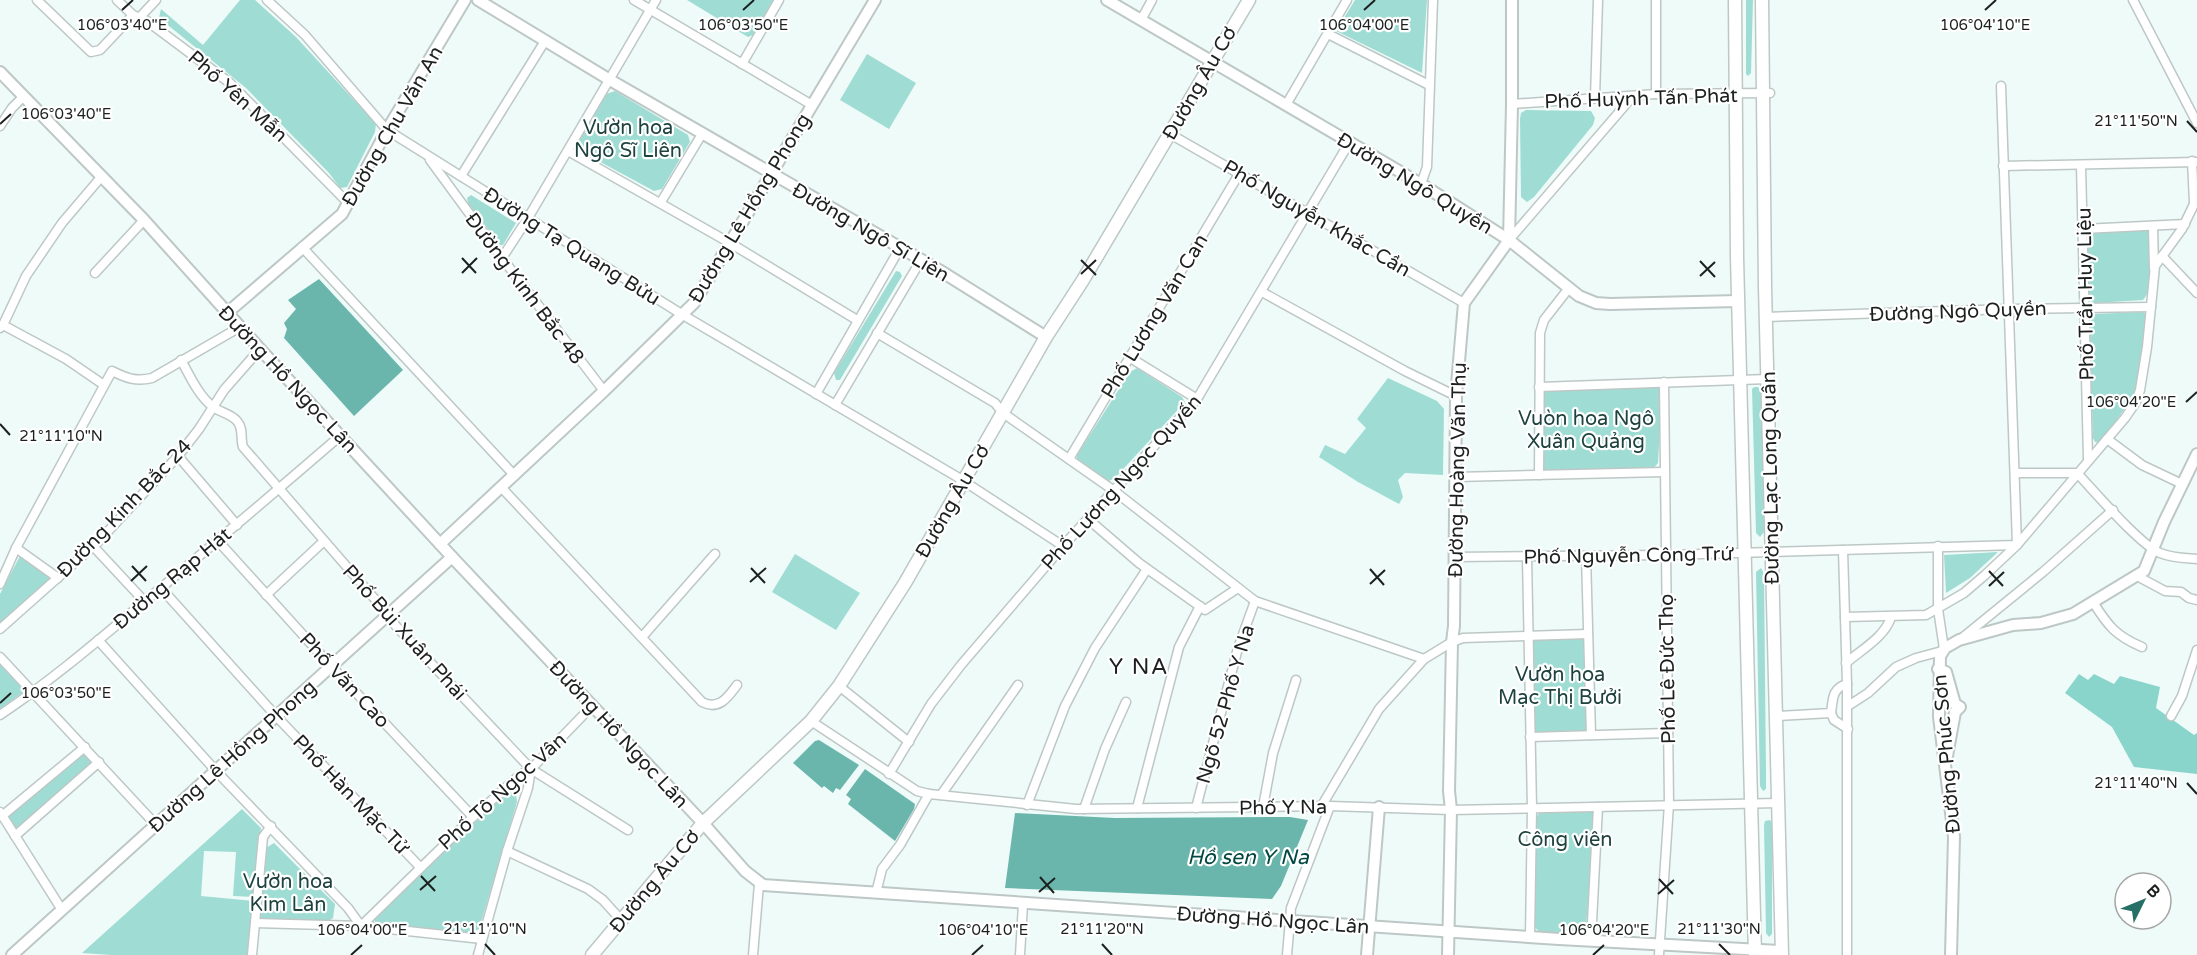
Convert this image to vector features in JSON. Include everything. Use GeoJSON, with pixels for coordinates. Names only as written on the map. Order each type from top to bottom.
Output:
{"type":"FeatureCollection","features":[{"type":"Feature","properties":{"kind":"main road","name":"Đường Âu Cơ"},"geometry":{"type":"LineString","coordinates":[[592,955],[703,823],[811,721],[839,686],[899,594],[1046,337],[1083,280],[1249,0]]}},
{"type":"Feature","properties":{"kind":"main road","name":"Đường Lạc Long Quân"},"geometry":{"type":"LineString","coordinates":[[1735,0],[1739,380],[1755,952]]}},
{"type":"Feature","properties":{"kind":"main road","name":"Đường Lạc Long Quân"},"geometry":{"type":"LineString","coordinates":[[1762,0],[1766,93],[1766,317],[1782,953]]}},
{"type":"Feature","properties":{"kind":"street"},"geometry":{"type":"LineString","coordinates":[[37,0],[91,52],[100,50],[156,0]]}},
{"type":"Feature","properties":{"kind":"street","name":"Phố Yên Mẫn"},"geometry":{"type":"LineString","coordinates":[[117,0],[136,16],[193,53],[231,83],[349,204]]}},
{"type":"Feature","properties":{"kind":"street","name":"Đường Tạ Quang Bửu"},"geometry":{"type":"LineString","coordinates":[[267,0],[305,35],[387,130],[684,315],[964,482],[1062,546]]}},
{"type":"Feature","properties":{"kind":"street","name":"Đường Chu Văn An"},"geometry":{"type":"LineString","coordinates":[[227,313],[342,214],[387,130],[465,0]]}},
{"type":"Feature","properties":{"kind":"street","name":"Đường Ngô Sĩ Liên"},"geometry":{"type":"LineString","coordinates":[[478,0],[702,134],[921,260],[1046,337]]}},
{"type":"Feature","properties":{"kind":"street"},"geometry":{"type":"LineString","coordinates":[[634,0],[812,105]]}},
{"type":"Feature","properties":{"kind":"street"},"geometry":{"type":"LineString","coordinates":[[502,258],[568,151],[656,0]]}},
{"type":"Feature","properties":{"kind":"street"},"geometry":{"type":"LineString","coordinates":[[742,64],[779,0]]}},
{"type":"Feature","properties":{"kind":"street","name":"Đường Lê Hồng Phong"},"geometry":{"type":"LineString","coordinates":[[440,544],[604,392],[694,303],[875,0]]}},
{"type":"Feature","properties":{"kind":"street","name":"Đường Ngô Quyền"},"geometry":{"type":"LineString","coordinates":[[1107,0],[1421,184],[1509,240],[1585,298],[1596,303],[1610,304],[1738,301]]}},
{"type":"Feature","properties":{"kind":"street"},"geometry":{"type":"LineString","coordinates":[[1141,20],[1152,0]]}},
{"type":"Feature","properties":{"kind":"street"},"geometry":{"type":"LineString","coordinates":[[1286,105],[1347,0]]}},
{"type":"Feature","properties":{"kind":"street"},"geometry":{"type":"LineString","coordinates":[[1421,184],[1427,167],[1433,0]]}},
{"type":"Feature","properties":{"kind":"street"},"geometry":{"type":"LineString","coordinates":[[1509,240],[1512,0]]}},
{"type":"Feature","properties":{"kind":"street"},"geometry":{"type":"LineString","coordinates":[[1595,98],[1598,0]]}},
{"type":"Feature","properties":{"kind":"street"},"geometry":{"type":"LineString","coordinates":[[1656,0],[1656,94]]}},
{"type":"Feature","properties":{"kind":"street"},"geometry":{"type":"LineString","coordinates":[[2133,0],[2197,123]]}},
{"type":"Feature","properties":{"kind":"street"},"geometry":{"type":"LineString","coordinates":[[1329,34],[1430,85]]}},
{"type":"Feature","properties":{"kind":"street"},"geometry":{"type":"LineString","coordinates":[[461,176],[545,41]]}},
{"type":"Feature","properties":{"kind":"street","name":"Đường Hồ Ngọc Lân"},"geometry":{"type":"LineString","coordinates":[[0,72],[144,220],[452,557],[759,884],[772,887],[1591,941],[1660,950],[1782,953]]}},
{"type":"Feature","properties":{"kind":"street"},"geometry":{"type":"LineString","coordinates":[[2001,86],[2017,545]]}},
{"type":"Feature","properties":{"kind":"street","name":"Phố Huỳnh Tấn Phát"},"geometry":{"type":"LineString","coordinates":[[1512,104],[1656,94],[1766,93]]}},
{"type":"Feature","properties":{"kind":"street"},"geometry":{"type":"LineString","coordinates":[[0,126],[12,108],[24,96]]}},
{"type":"Feature","properties":{"kind":"street"},"geometry":{"type":"LineString","coordinates":[[1464,303],[1509,240],[1633,96]]}},
{"type":"Feature","properties":{"kind":"street"},"geometry":{"type":"LineString","coordinates":[[660,202],[702,134]]}},
{"type":"Feature","properties":{"kind":"street","name":"Phố Nguyễn Khắc Cần"},"geometry":{"type":"LineString","coordinates":[[1170,134],[1464,303]]}},
{"type":"Feature","properties":{"kind":"street","name":"Phố Lương Ngọc Quyến"},"geometry":{"type":"LineString","coordinates":[[889,774],[944,686],[1062,546],[1197,399],[1349,143]]}},
{"type":"Feature","properties":{"kind":"street"},"geometry":{"type":"LineString","coordinates":[[568,151],[730,243],[857,321]]}},
{"type":"Feature","properties":{"kind":"street","name":"Đường Kinh Bắc 48"},"geometry":{"type":"LineString","coordinates":[[426,154],[604,392]]}},
{"type":"Feature","properties":{"kind":"street"},"geometry":{"type":"LineString","coordinates":[[2003,166],[2195,162],[2196,200],[2185,224],[2154,269]]}},
{"type":"Feature","properties":{"kind":"street","name":"Phố Trần Huy Liệu"},"geometry":{"type":"LineString","coordinates":[[2081,165],[2088,459]]}},
{"type":"Feature","properties":{"kind":"street","name":"Phố Lương Văn Can"},"geometry":{"type":"LineString","coordinates":[[1069,459],[1239,174]]}},
{"type":"Feature","properties":{"kind":"street"},"geometry":{"type":"LineString","coordinates":[[102,176],[62,223],[26,276],[2,327],[51,350],[105,385]]}},
{"type":"Feature","properties":{"kind":"street"},"geometry":{"type":"LineString","coordinates":[[95,273],[144,220]]}},
{"type":"Feature","properties":{"kind":"street"},"geometry":{"type":"LineString","coordinates":[[2083,229],[2185,224]]}},
{"type":"Feature","properties":{"kind":"street"},"geometry":{"type":"LineString","coordinates":[[1845,617],[1926,615],[1975,584],[2017,545],[2125,418],[2138,396],[2147,347],[2154,269],[2153,226]]}},
{"type":"Feature","properties":{"kind":"street"},"geometry":{"type":"LineString","coordinates":[[302,247],[514,475]]}},
{"type":"Feature","properties":{"kind":"street"},"geometry":{"type":"LineString","coordinates":[[816,394],[900,248]]}},
{"type":"Feature","properties":{"kind":"street"},"geometry":{"type":"LineString","coordinates":[[2162,256],[2197,293]]}},
{"type":"Feature","properties":{"kind":"street"},"geometry":{"type":"LineString","coordinates":[[834,405],[921,260]]}},
{"type":"Feature","properties":{"kind":"street"},"geometry":{"type":"LineString","coordinates":[[1539,475],[1539,343],[1542,325],[1569,288]]}},
{"type":"Feature","properties":{"kind":"street"},"geometry":{"type":"LineString","coordinates":[[1262,292],[1405,371],[1456,396]]}},
{"type":"Feature","properties":{"kind":"street","name":"Đường Hoàng Văn Thụ"},"geometry":{"type":"LineString","coordinates":[[1448,955],[1456,396],[1464,303]]}},
{"type":"Feature","properties":{"kind":"street","name":"Đường Ngô Quyền"},"geometry":{"type":"LineString","coordinates":[[1766,317],[2151,307]]}},
{"type":"Feature","properties":{"kind":"street"},"geometry":{"type":"LineString","coordinates":[[0,584],[16,548],[112,370],[130,379],[152,378],[240,327]]}},
{"type":"Feature","properties":{"kind":"street"},"geometry":{"type":"LineString","coordinates":[[878,333],[995,404],[1113,490],[1255,601],[1424,659]]}},
{"type":"Feature","properties":{"kind":"street","name":"Đường Kinh Bắc 24"},"geometry":{"type":"LineString","coordinates":[[0,629],[93,546],[178,456],[224,390],[260,349]]}},
{"type":"Feature","properties":{"kind":"street"},"geometry":{"type":"LineString","coordinates":[[1130,357],[1197,399]]}},
{"type":"Feature","properties":{"kind":"street","name":"Phố Bùi Xuân Phái"},"geometry":{"type":"LineString","coordinates":[[181,360],[201,395],[213,407],[236,420],[242,430],[243,447],[324,542],[388,615],[531,769],[628,830]]}},
{"type":"Feature","properties":{"kind":"street"},"geometry":{"type":"LineString","coordinates":[[1539,387],[1768,379]]}},
{"type":"Feature","properties":{"kind":"street","name":"Phố Lê Đức Thọ"},"geometry":{"type":"LineString","coordinates":[[1660,950],[1669,804],[1664,382]]}},
{"type":"Feature","properties":{"kind":"street","name":"Đường Rạp Hát"},"geometry":{"type":"LineString","coordinates":[[0,715],[34,692],[145,602],[340,436]]}},
{"type":"Feature","properties":{"kind":"street"},"geometry":{"type":"LineString","coordinates":[[2107,439],[2142,465],[2182,484]]}},
{"type":"Feature","properties":{"kind":"street","name":"Đường Phúc Sơn"},"geometry":{"type":"LineString","coordinates":[[1951,955],[1954,837],[1939,717],[1940,656],[1943,650],[1959,640],[2013,625],[2041,623],[2064,617],[2144,571],[2197,454]]}},
{"type":"Feature","properties":{"kind":"street"},"geometry":{"type":"LineString","coordinates":[[178,456],[237,525]]}},
{"type":"Feature","properties":{"kind":"street"},"geometry":{"type":"LineString","coordinates":[[1456,477],[1664,472]]}},
{"type":"Feature","properties":{"kind":"street"},"geometry":{"type":"LineString","coordinates":[[2016,473],[2077,473],[2153,549],[2177,557],[2197,559]]}},
{"type":"Feature","properties":{"kind":"street"},"geometry":{"type":"LineString","coordinates":[[501,487],[706,704],[718,705],[723,702],[737,685]]}},
{"type":"Feature","properties":{"kind":"street"},"geometry":{"type":"LineString","coordinates":[[1959,640],[2043,572],[2113,510]]}},
{"type":"Feature","properties":{"kind":"street"},"geometry":{"type":"LineString","coordinates":[[1088,519],[1147,568],[1205,610],[1238,588]]}},
{"type":"Feature","properties":{"kind":"street","name":"Phố Văn Cao"},"geometry":{"type":"LineString","coordinates":[[218,541],[331,666],[473,817]]}},
{"type":"Feature","properties":{"kind":"street"},"geometry":{"type":"LineString","coordinates":[[266,595],[324,542]]}},
{"type":"Feature","properties":{"kind":"street","name":"Phố Nguyễn Công Trứ"},"geometry":{"type":"LineString","coordinates":[[1454,557],[1666,555],[2017,545]]}},
{"type":"Feature","properties":{"kind":"street"},"geometry":{"type":"LineString","coordinates":[[93,546],[145,602]]}},
{"type":"Feature","properties":{"kind":"street"},"geometry":{"type":"LineString","coordinates":[[1848,706],[1868,693],[1896,667],[1943,650],[1938,609],[1938,546]]}},
{"type":"Feature","properties":{"kind":"street"},"geometry":{"type":"LineString","coordinates":[[16,548],[57,578]]}},
{"type":"Feature","properties":{"kind":"street"},"geometry":{"type":"LineString","coordinates":[[1843,550],[1848,706],[1847,955]]}},
{"type":"Feature","properties":{"kind":"street"},"geometry":{"type":"LineString","coordinates":[[642,637],[715,554]]}},
{"type":"Feature","properties":{"kind":"street"},"geometry":{"type":"LineString","coordinates":[[1586,556],[1591,735]]}},
{"type":"Feature","properties":{"kind":"street","name":"Đường Lê Hồng Phong"},"geometry":{"type":"LineString","coordinates":[[19,953],[62,910],[452,557]]}},
{"type":"Feature","properties":{"kind":"street"},"geometry":{"type":"LineString","coordinates":[[1527,557],[1532,808],[1530,937]]}},
{"type":"Feature","properties":{"kind":"street"},"geometry":{"type":"LineString","coordinates":[[1027,805],[1065,706],[1107,628],[1147,568]]}},
{"type":"Feature","properties":{"kind":"street"},"geometry":{"type":"LineString","coordinates":[[2137,576],[2164,591],[2181,592],[2197,600]]}},
{"type":"Feature","properties":{"kind":"street","name":"Phố Hàn Mặc Tử"},"geometry":{"type":"LineString","coordinates":[[161,588],[276,716],[420,867]]}},
{"type":"Feature","properties":{"kind":"street","name":"Ngõ 52 Phố Y Na"},"geometry":{"type":"LineString","coordinates":[[1196,808],[1238,648],[1255,601]]}},
{"type":"Feature","properties":{"kind":"street"},"geometry":{"type":"LineString","coordinates":[[2093,602],[2107,625],[2124,639],[2142,647]]}},
{"type":"Feature","properties":{"kind":"street"},"geometry":{"type":"LineString","coordinates":[[1137,808],[1179,647],[1200,606]]}},
{"type":"Feature","properties":{"kind":"street"},"geometry":{"type":"LineString","coordinates":[[1846,663],[1880,634],[1888,625],[1891,617]]}},
{"type":"Feature","properties":{"kind":"street"},"geometry":{"type":"LineString","coordinates":[[1287,955],[1291,908],[1325,806],[1379,709],[1424,659],[1463,638],[1588,634]]}},
{"type":"Feature","properties":{"kind":"street"},"geometry":{"type":"LineString","coordinates":[[98,640],[216,771],[348,908],[361,926]]}},
{"type":"Feature","properties":{"kind":"street"},"geometry":{"type":"LineString","coordinates":[[2171,716],[2182,696],[2197,650]]}},
{"type":"Feature","properties":{"kind":"street"},"geometry":{"type":"LineString","coordinates":[[0,657],[156,825]]}},
{"type":"Feature","properties":{"kind":"street"},"geometry":{"type":"LineString","coordinates":[[1938,669],[1946,672],[1955,704],[1960,707],[1955,712],[1945,765]]}},
{"type":"Feature","properties":{"kind":"street"},"geometry":{"type":"LineString","coordinates":[[1263,807],[1273,753],[1296,680]]}},
{"type":"Feature","properties":{"kind":"street"},"geometry":{"type":"LineString","coordinates":[[1847,684],[1835,690],[1831,713],[1834,720],[1848,729]]}},
{"type":"Feature","properties":{"kind":"street"},"geometry":{"type":"LineString","coordinates":[[940,795],[1018,685]]}},
{"type":"Feature","properties":{"kind":"street"},"geometry":{"type":"LineString","coordinates":[[839,686],[909,742]]}},
{"type":"Feature","properties":{"kind":"street"},"geometry":{"type":"LineString","coordinates":[[1084,809],[1105,749],[1126,702]]}},
{"type":"Feature","properties":{"kind":"street","name":"Phố Tô Ngọc Vân"},"geometry":{"type":"LineString","coordinates":[[361,926],[473,817],[520,775],[531,769],[592,706]]}},
{"type":"Feature","properties":{"kind":"street"},"geometry":{"type":"LineString","coordinates":[[1776,716],[1831,713]]}},
{"type":"Feature","properties":{"kind":"street","name":"Phố Y Na"},"geometry":{"type":"LineString","coordinates":[[811,721],[917,791],[1027,805],[1084,809],[1325,806],[1451,810],[1778,803]]}},
{"type":"Feature","properties":{"kind":"street"},"geometry":{"type":"LineString","coordinates":[[1530,737],[1667,733]]}},
{"type":"Feature","properties":{"kind":"street"},"geometry":{"type":"LineString","coordinates":[[62,910],[1,814],[85,747]]}},
{"type":"Feature","properties":{"kind":"street"},"geometry":{"type":"LineString","coordinates":[[15,836],[99,762]]}},
{"type":"Feature","properties":{"kind":"street"},"geometry":{"type":"LineString","coordinates":[[478,955],[507,851],[528,788],[531,769]]}},
{"type":"Feature","properties":{"kind":"street"},"geometry":{"type":"LineString","coordinates":[[876,893],[882,869],[900,845],[929,794]]}},
{"type":"Feature","properties":{"kind":"street"},"geometry":{"type":"LineString","coordinates":[[1367,955],[1379,807]]}},
{"type":"Feature","properties":{"kind":"street"},"geometry":{"type":"LineString","coordinates":[[1591,941],[1598,807]]}},
{"type":"Feature","properties":{"kind":"street"},"geometry":{"type":"LineString","coordinates":[[252,955],[263,837],[271,826]]}},
{"type":"Feature","properties":{"kind":"street"},"geometry":{"type":"LineString","coordinates":[[507,851],[588,889],[603,900],[621,920]]}},
{"type":"Feature","properties":{"kind":"street"},"geometry":{"type":"LineString","coordinates":[[753,955],[759,884]]}},
{"type":"Feature","properties":{"kind":"street"},"geometry":{"type":"LineString","coordinates":[[1020,955],[1023,904]]}},
{"type":"Feature","properties":{"kind":"street"},"geometry":{"type":"LineString","coordinates":[[255,923],[361,926],[482,939]]}},
{"type":"Feature","properties":{"kind":"green space"},"geometry":{"type":"Polygon","coordinates":[[[240,0],[255,0],[296,37],[376,124],[375,132],[347,187],[340,188],[329,173],[246,88],[159,18],[161,9],[203,45],[240,0]]]}},
{"type":"Feature","properties":{"kind":"green space"},"geometry":{"type":"Polygon","coordinates":[[[687,0],[773,0],[753,35],[748,37],[687,0]]]}},
{"type":"Feature","properties":{"kind":"green space"},"geometry":{"type":"Polygon","coordinates":[[[1355,0],[1427,0],[1422,73],[1336,31],[1355,0]]]}},
{"type":"Feature","properties":{"kind":"green space"},"geometry":{"type":"Polygon","coordinates":[[[1746,0],[1753,0],[1751,73],[1748,76],[1746,74],[1746,0]]]}},
{"type":"Feature","properties":{"kind":"green space"},"geometry":{"type":"Polygon","coordinates":[[[867,54],[916,83],[889,129],[840,100],[867,54]]]}},
{"type":"Feature","properties":{"kind":"green space","name":"Vườn hoa Ngô Sĩ Liên"},"geometry":{"type":"Polygon","coordinates":[[[615,91],[688,135],[690,142],[662,189],[654,191],[580,151],[577,145],[606,94],[615,91]]]}},
{"type":"Feature","properties":{"kind":"green space"},"geometry":{"type":"Polygon","coordinates":[[[1526,110],[1591,111],[1595,118],[1593,125],[1534,197],[1527,202],[1521,197],[1520,119],[1521,113],[1526,110]]]}},
{"type":"Feature","properties":{"kind":"green space"},"geometry":{"type":"Polygon","coordinates":[[[471,195],[516,223],[503,245],[500,245],[468,203],[467,198],[471,195]]]}},
{"type":"Feature","properties":{"kind":"green space"},"geometry":{"type":"Polygon","coordinates":[[[2148,230],[2152,275],[2148,293],[2143,300],[2095,303],[2088,300],[2087,236],[2093,232],[2148,230]]]}},
{"type":"Feature","properties":{"kind":"green space"},"geometry":{"type":"Polygon","coordinates":[[[896,271],[902,276],[840,380],[836,380],[834,373],[896,271]]]}},
{"type":"Feature","properties":{"kind":"green space"},"geometry":{"type":"Polygon","coordinates":[[[2144,312],[2147,318],[2135,394],[2104,438],[2099,443],[2095,442],[2093,438],[2089,319],[2093,314],[2144,312]]]}},
{"type":"Feature","properties":{"kind":"green space"},"geometry":{"type":"Polygon","coordinates":[[[1137,368],[1182,397],[1185,402],[1115,478],[1107,482],[1077,460],[1077,455],[1130,372],[1137,368]]]}},
{"type":"Feature","properties":{"kind":"green space"},"geometry":{"type":"Polygon","coordinates":[[[1388,378],[1437,401],[1444,409],[1443,475],[1405,473],[1398,480],[1403,497],[1399,504],[1319,457],[1325,445],[1345,454],[1366,428],[1357,419],[1388,378]]]}},
{"type":"Feature","properties":{"kind":"green space","name":"Vuòn hoa Ngô Xuân Quảng"},"geometry":{"type":"Polygon","coordinates":[[[1656,384],[1662,391],[1658,463],[1652,470],[1545,472],[1541,469],[1542,393],[1547,389],[1656,384]]]}},
{"type":"Feature","properties":{"kind":"green space"},"geometry":{"type":"Polygon","coordinates":[[[1758,387],[1762,392],[1764,532],[1760,537],[1756,533],[1752,389],[1758,387]]]}},
{"type":"Feature","properties":{"kind":"green space"},"geometry":{"type":"Polygon","coordinates":[[[1998,552],[1970,578],[1946,593],[1944,555],[1998,552]]]}},
{"type":"Feature","properties":{"kind":"green space"},"geometry":{"type":"Polygon","coordinates":[[[795,554],[860,593],[836,630],[772,592],[795,554]]]}},
{"type":"Feature","properties":{"kind":"green space"},"geometry":{"type":"Polygon","coordinates":[[[20,556],[51,578],[0,627],[0,594],[20,556]]]}},
{"type":"Feature","properties":{"kind":"green space"},"geometry":{"type":"Polygon","coordinates":[[[1761,568],[1764,574],[1766,774],[1766,789],[1763,791],[1760,786],[1756,572],[1761,568]]]}},
{"type":"Feature","properties":{"kind":"green space","name":"Vườn hoa Mạc Thị Bưởi"},"geometry":{"type":"Polygon","coordinates":[[[1583,636],[1587,641],[1589,728],[1585,733],[1538,735],[1533,732],[1531,642],[1536,638],[1583,636]]]}},
{"type":"Feature","properties":{"kind":"green space"},"geometry":{"type":"Polygon","coordinates":[[[0,664],[25,691],[0,709],[0,664]]]}},
{"type":"Feature","properties":{"kind":"green space"},"geometry":{"type":"Polygon","coordinates":[[[84,752],[94,762],[16,832],[5,816],[84,752]]]}},
{"type":"Feature","properties":{"kind":"green space"},"geometry":{"type":"Polygon","coordinates":[[[509,791],[516,794],[517,802],[479,929],[471,933],[375,924],[375,919],[385,906],[509,791]]]}},
{"type":"Feature","properties":{"kind":"green space"},"geometry":{"type":"Polygon","coordinates":[[[242,809],[261,828],[254,897],[233,896],[236,852],[204,851],[201,896],[254,901],[249,955],[82,953],[242,809]]]}},
{"type":"Feature","properties":{"kind":"green space","name":"Công viên"},"geometry":{"type":"Polygon","coordinates":[[[1592,809],[1595,813],[1586,927],[1583,932],[1540,932],[1532,925],[1537,816],[1541,811],[1592,809]]]}},
{"type":"Feature","properties":{"kind":"green space"},"geometry":{"type":"Polygon","coordinates":[[[1770,820],[1772,823],[1772,934],[1769,937],[1766,933],[1764,825],[1765,821],[1770,820]]]}},
{"type":"Feature","properties":{"kind":"green space","name":"Vườn hoa Kim Lân"},"geometry":{"type":"Polygon","coordinates":[[[274,843],[335,904],[333,918],[330,920],[264,920],[259,917],[266,848],[274,843]]]}},
{"type":"Feature","properties":{"kind":"shaded area"},"geometry":{"type":"Polygon","coordinates":[[[2079,674],[2088,680],[2094,674],[2114,684],[2120,676],[2160,687],[2156,708],[2194,735],[2197,733],[2197,774],[2134,767],[2112,727],[2065,693],[2079,674]]]}},
{"type":"Feature","properties":{"kind":"water"},"geometry":{"type":"Polygon","coordinates":[[[319,279],[403,370],[354,416],[284,338],[287,329],[284,323],[296,309],[288,300],[319,279]]]}},
{"type":"Feature","properties":{"kind":"water"},"geometry":{"type":"Polygon","coordinates":[[[819,740],[859,765],[840,790],[836,788],[833,793],[824,786],[822,788],[793,763],[815,741],[819,740]]]}},
{"type":"Feature","properties":{"kind":"water"},"geometry":{"type":"Polygon","coordinates":[[[865,769],[915,804],[895,841],[848,804],[851,799],[846,795],[865,769]]]}},
{"type":"Feature","properties":{"kind":"water","name":"Hồ sen Y Na"},"geometry":{"type":"Polygon","coordinates":[[[1015,813],[1115,818],[1290,817],[1308,820],[1281,886],[1272,899],[1005,888],[1015,813]]]}},
{"type":"Feature","properties":{"kind":"district","name":"Y NA"},"geometry":{"type":"Point","coordinates":[1139,666]}}]}
